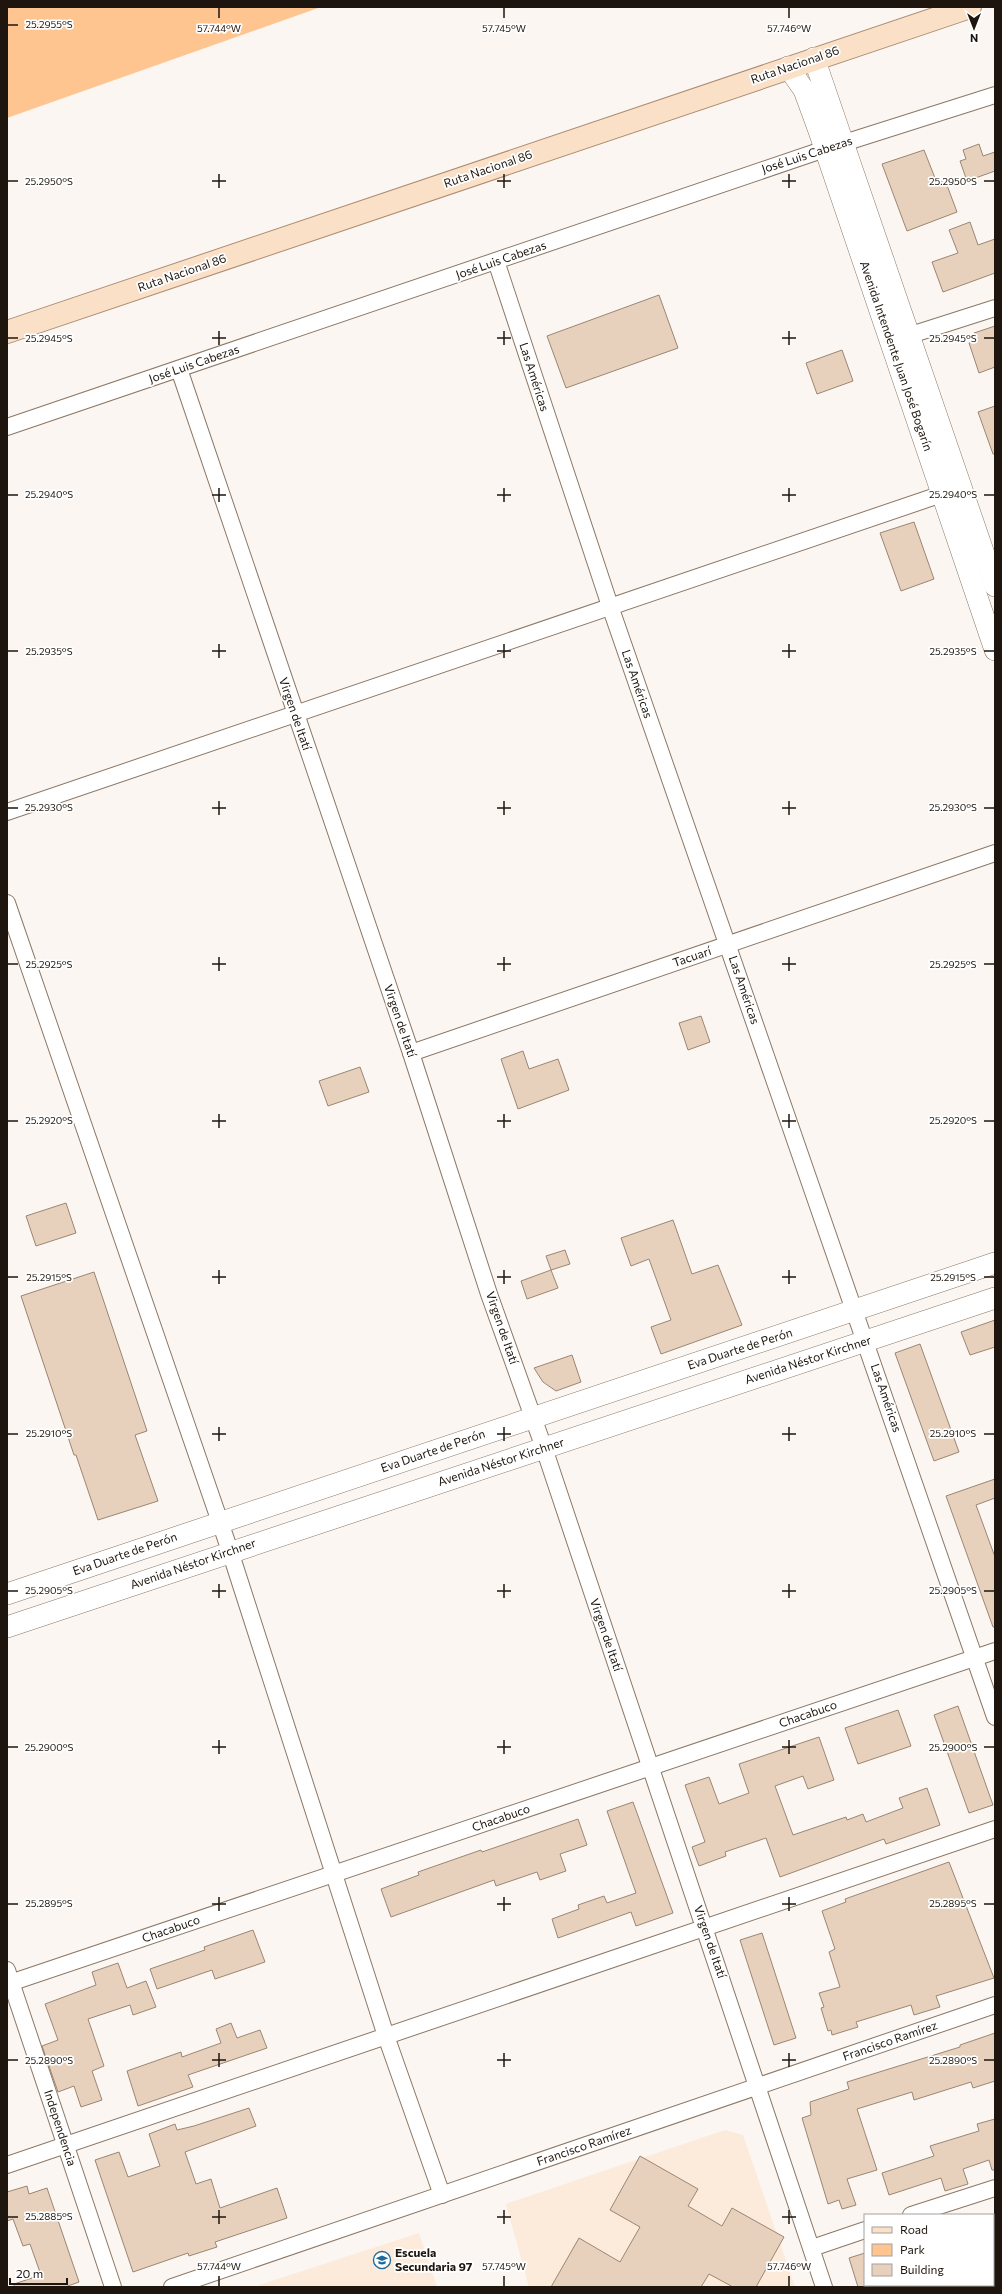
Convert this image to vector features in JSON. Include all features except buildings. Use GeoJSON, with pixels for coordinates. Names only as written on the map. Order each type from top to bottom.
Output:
{"type":"FeatureCollection","features":[{"type":"Feature","properties":{"kind":"main road","name":"Ruta Nacional 86"},"geometry":{"type":"LineString","coordinates":[[7,332],[814,58],[970,7]]}},
{"type":"Feature","properties":{"kind":"street","name":"Avenida Intendente Juan José Bogarín"},"geometry":{"type":"LineString","coordinates":[[814,58],[834,146],[900,339],[995,586]]}},
{"type":"Feature","properties":{"kind":"street","name":"Avenida Intendente Juan José Bogarín"},"geometry":{"type":"LineString","coordinates":[[788,67],[804,90],[834,146]]}},
{"type":"Feature","properties":{"kind":"street","name":"José Luis Cabezas"},"geometry":{"type":"LineString","coordinates":[[7,427],[834,146],[995,95]]}},
{"type":"Feature","properties":{"kind":"street","name":"Las Américas"},"geometry":{"type":"LineString","coordinates":[[496,261],[610,606],[866,1341],[995,1717]]}},
{"type":"Feature","properties":{"kind":"street"},"geometry":{"type":"LineString","coordinates":[[900,339],[995,308]]}},
{"type":"Feature","properties":{"kind":"street","name":"Avenida Intendente Juan José Bogarín"},"geometry":{"type":"LineString","coordinates":[[900,339],[942,494],[979,547],[995,650]]}},
{"type":"Feature","properties":{"kind":"street","name":"Virgen de Itatí"},"geometry":{"type":"LineString","coordinates":[[179,369],[411,1053],[490,1294],[544,1448],[824,2287]]}},
{"type":"Feature","properties":{"kind":"street"},"geometry":{"type":"LineString","coordinates":[[7,812],[295,712],[942,494]]}},
{"type":"Feature","properties":{"kind":"street","name":"Tacuarí"},"geometry":{"type":"LineString","coordinates":[[411,1053],[995,853]]}},
{"type":"Feature","properties":{"kind":"street"},"geometry":{"type":"LineString","coordinates":[[7,902],[230,1551],[386,2036],[442,2195]]}},
{"type":"Feature","properties":{"kind":"street","name":"Eva Duarte de Perón"},"geometry":{"type":"LineString","coordinates":[[7,1594],[995,1263]]}},
{"type":"Feature","properties":{"kind":"street","name":"Avenida Néstor Kirchner"},"geometry":{"type":"LineString","coordinates":[[7,1627],[230,1551],[995,1298]]}},
{"type":"Feature","properties":{"kind":"street","name":"Chacabuco"},"geometry":{"type":"LineString","coordinates":[[8,1979],[335,1874],[995,1650]]}},
{"type":"Feature","properties":{"kind":"street"},"geometry":{"type":"LineString","coordinates":[[7,2165],[995,1828]]}},
{"type":"Feature","properties":{"kind":"street","name":"Independencia"},"geometry":{"type":"LineString","coordinates":[[8,1979],[66,2145],[113,2287]]}},
{"type":"Feature","properties":{"kind":"street","name":"Francisco Ramírez"},"geometry":{"type":"LineString","coordinates":[[172,2287],[995,2005]]}},
{"type":"Feature","properties":{"kind":"street"},"geometry":{"type":"LineString","coordinates":[[914,2214],[995,2188]]}},
{"type":"Feature","properties":{"kind":"street"},"geometry":{"type":"LineString","coordinates":[[812,2248],[864,2230]]}},
{"type":"Feature","properties":{"kind":"shaded area"},"geometry":{"type":"Polygon","coordinates":[[[725,2130],[743,2135],[795,2287],[529,2287],[506,2204],[725,2130]]]}},
{"type":"Feature","properties":{"kind":"shaded area","name":"Escuela Secundaria 97"},"geometry":{"type":"Polygon","coordinates":[[[419,2233],[437,2287],[253,2287],[419,2233]]]}},
{"type":"Feature","properties":{"kind":"green space"},"geometry":{"type":"Polygon","coordinates":[[[7,7],[321,7],[7,118],[7,7]]]}},
{"type":"Feature","properties":{"kind":"place","name":"Escuela Secundaria 97"},"geometry":{"type":"Point","coordinates":[382,2260]}}]}
